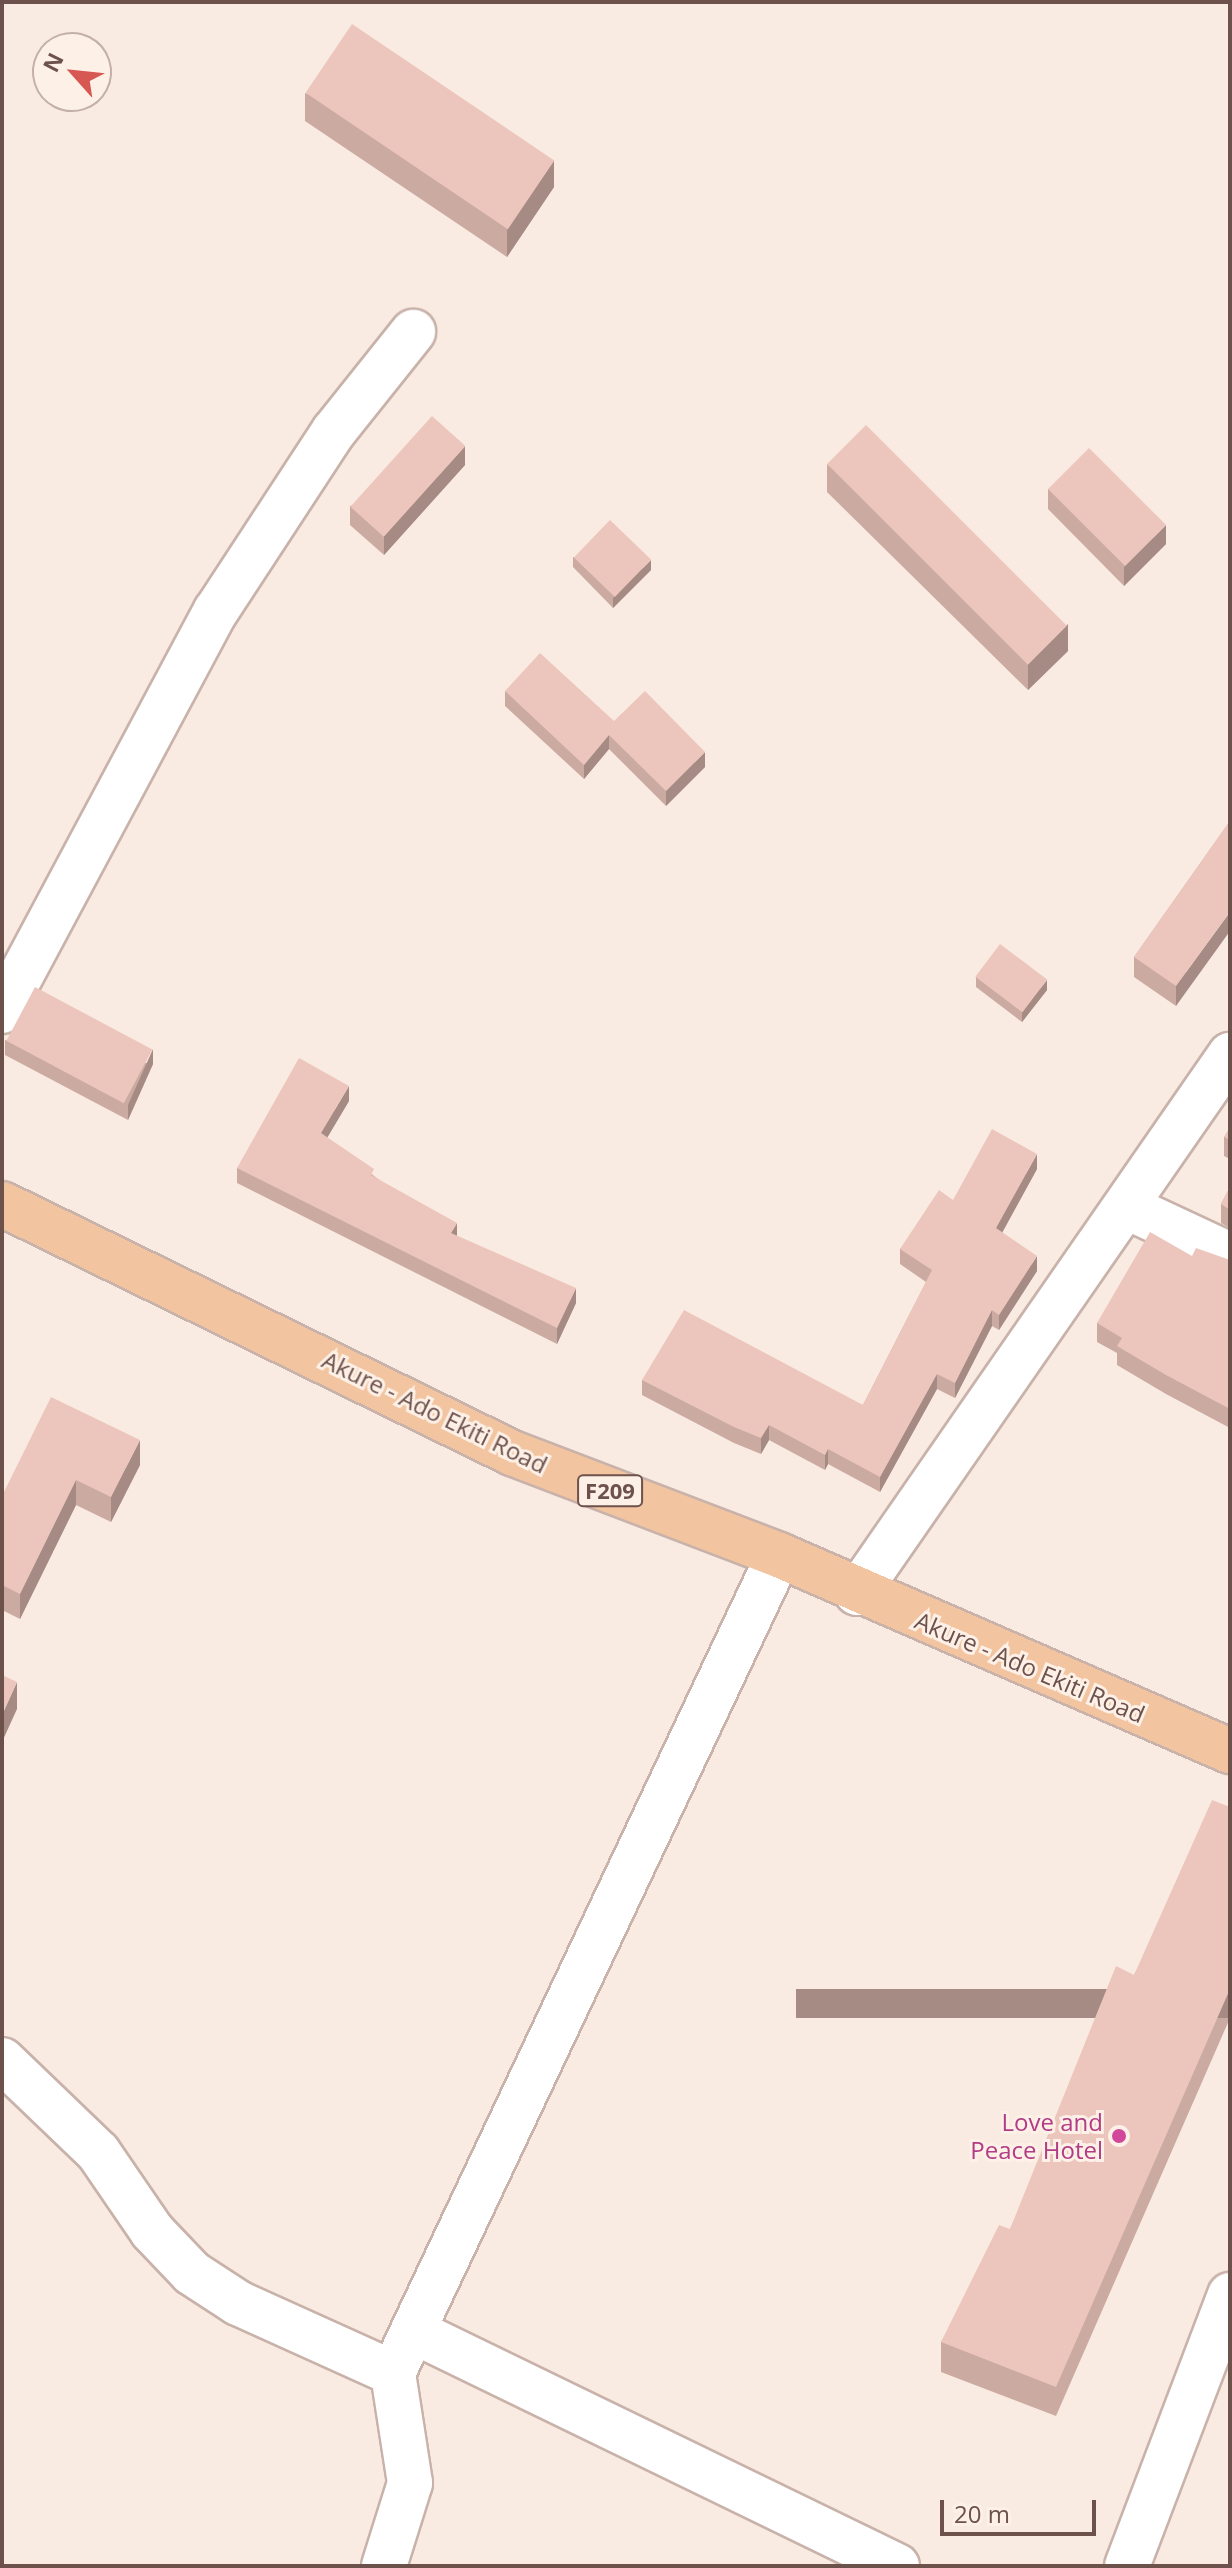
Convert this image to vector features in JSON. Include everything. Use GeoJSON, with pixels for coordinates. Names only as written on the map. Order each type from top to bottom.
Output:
{"type":"FeatureCollection","features":[{"type":"Feature","properties":{"kind":"main road","name":"Akure - Ado Ekiti Road"},"geometry":{"type":"LineString","coordinates":[[2,1204],[512,1453],[779,1555],[857,1593],[1230,1751]]}},
{"type":"Feature","properties":{"kind":"street"},"geometry":{"type":"LineString","coordinates":[[2,1011],[216,611],[334,431],[413,332]]}},
{"type":"Feature","properties":{"kind":"street"},"geometry":{"type":"LineString","coordinates":[[857,1593],[1230,1055]]}},
{"type":"Feature","properties":{"kind":"street"},"geometry":{"type":"LineString","coordinates":[[1127,1207],[1230,1255]]}},
{"type":"Feature","properties":{"kind":"street"},"geometry":{"type":"LineString","coordinates":[[384,2566],[410,2483],[393,2373],[779,1555]]}},
{"type":"Feature","properties":{"kind":"street"},"geometry":{"type":"LineString","coordinates":[[2,2060],[98,2152],[152,2231],[192,2273],[238,2303],[393,2373]]}},
{"type":"Feature","properties":{"kind":"street"},"geometry":{"type":"LineString","coordinates":[[1127,2566],[1230,2295]]}},
{"type":"Feature","properties":{"kind":"street"},"geometry":{"type":"LineString","coordinates":[[413,2331],[897,2566]]}},
{"type":"Feature","properties":{"kind":"building"},"geometry":{"type":"Polygon","coordinates":[[[352,24],[554,160],[508,229],[306,93],[352,24]]]}},
{"type":"Feature","properties":{"kind":"building"},"geometry":{"type":"Polygon","coordinates":[[[432,416],[465,446],[384,537],[350,507],[432,416]]]}},
{"type":"Feature","properties":{"kind":"building"},"geometry":{"type":"Polygon","coordinates":[[[866,425],[1067,626],[1028,665],[827,464],[866,425]]]}},
{"type":"Feature","properties":{"kind":"building"},"geometry":{"type":"Polygon","coordinates":[[[1089,448],[1166,525],[1125,566],[1048,489],[1089,448]]]}},
{"type":"Feature","properties":{"kind":"building"},"geometry":{"type":"Polygon","coordinates":[[[610,520],[651,560],[615,597],[574,557],[610,520]]]}},
{"type":"Feature","properties":{"kind":"building"},"geometry":{"type":"Polygon","coordinates":[[[540,653],[614,721],[645,691],[705,752],[666,791],[609,735],[584,765],[505,691],[540,653]]]}},
{"type":"Feature","properties":{"kind":"building"},"geometry":{"type":"Polygon","coordinates":[[[1230,821],[1230,912],[1176,986],[1134,957],[1230,821]]]}},
{"type":"Feature","properties":{"kind":"building"},"geometry":{"type":"Polygon","coordinates":[[[1000,944],[1047,980],[1022,1012],[975,977],[1000,944]]]}},
{"type":"Feature","properties":{"kind":"building"},"geometry":{"type":"Polygon","coordinates":[[[35,987],[152,1049],[124,1103],[6,1041],[35,987]]]}},
{"type":"Feature","properties":{"kind":"building"},"geometry":{"type":"Polygon","coordinates":[[[299,1058],[349,1086],[321,1133],[374,1169],[371,1175],[457,1223],[451,1233],[576,1288],[557,1328],[237,1168],[299,1058]]]}},
{"type":"Feature","properties":{"kind":"building"},"geometry":{"type":"Polygon","coordinates":[[[992,1129],[1037,1154],[996,1228],[1037,1256],[999,1315],[992,1310],[955,1383],[937,1374],[880,1477],[828,1449],[825,1455],[769,1425],[761,1438],[734,1427],[642,1380],[684,1310],[863,1405],[932,1270],[900,1249],[939,1190],[953,1200],[992,1129]]]}},
{"type":"Feature","properties":{"kind":"building"},"geometry":{"type":"Polygon","coordinates":[[[1230,1187],[1230,1210],[1221,1204],[1230,1187]]]}},
{"type":"Feature","properties":{"kind":"building"},"geometry":{"type":"Polygon","coordinates":[[[1150,1232],[1192,1256],[1196,1248],[1230,1260],[1230,1409],[1117,1346],[1122,1338],[1097,1323],[1150,1232]]]}},
{"type":"Feature","properties":{"kind":"building"},"geometry":{"type":"Polygon","coordinates":[[[51,1397],[140,1440],[111,1497],[76,1480],[20,1594],[2,1585],[2,1496],[51,1397]]]}},
{"type":"Feature","properties":{"kind":"building"},"geometry":{"type":"Polygon","coordinates":[[[2,1675],[17,1682],[2,1715],[2,1675]]]}},
{"type":"Feature","properties":{"kind":"building","name":"Love and Peace Hotel"},"geometry":{"type":"Polygon","coordinates":[[[1212,1800],[1230,1807],[1230,1989],[1056,2387],[941,2342],[999,2225],[1010,2229],[1116,1966],[1134,1975],[1212,1800]]]}},
{"type":"Feature","properties":{"kind":"place","name":"Love and Peace Hotel"},"geometry":{"type":"Point","coordinates":[1119,2136]}}]}
